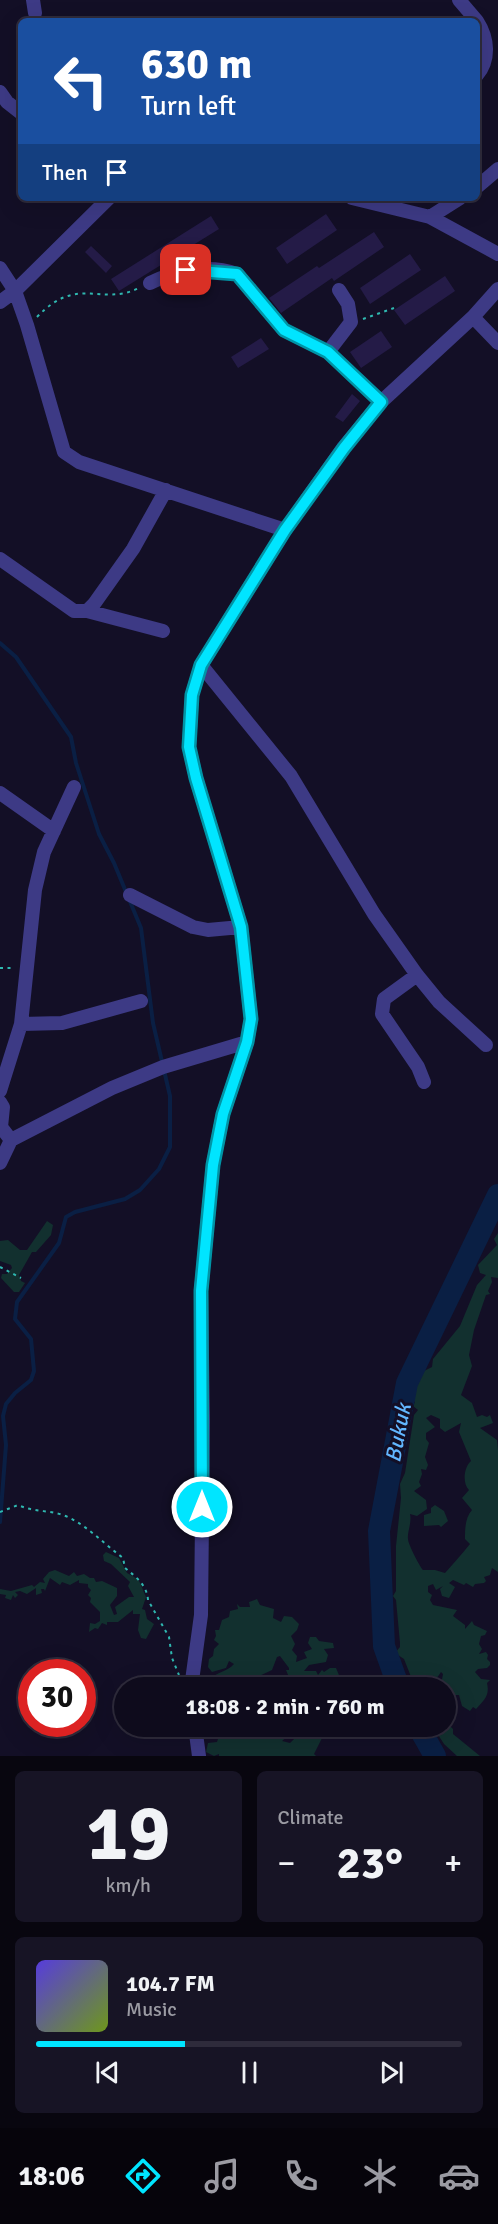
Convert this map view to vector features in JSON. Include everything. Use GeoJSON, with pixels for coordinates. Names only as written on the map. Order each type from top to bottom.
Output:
{"type":"FeatureCollection","features":[{"type":"Feature","properties":{"kind":"street"},"geometry":{"type":"LineString","coordinates":[[459,0],[474,18]]}},
{"type":"Feature","properties":{"kind":"street"},"geometry":{"type":"LineString","coordinates":[[480,28],[486,52],[485,63],[480,70]]}},
{"type":"Feature","properties":{"kind":"street"},"geometry":{"type":"LineString","coordinates":[[0,92],[18,110]]}},
{"type":"Feature","properties":{"kind":"street"},"geometry":{"type":"LineString","coordinates":[[480,184],[498,169]]}},
{"type":"Feature","properties":{"kind":"street"},"geometry":{"type":"LineString","coordinates":[[0,302],[15,291],[106,201]]}},
{"type":"Feature","properties":{"kind":"street"},"geometry":{"type":"LineString","coordinates":[[364,201],[429,217],[498,254]]}},
{"type":"Feature","properties":{"kind":"street"},"geometry":{"type":"LineString","coordinates":[[429,217],[455,201]]}},
{"type":"Feature","properties":{"kind":"street"},"geometry":{"type":"LineString","coordinates":[[0,268],[15,291],[64,452],[79,462],[285,530]]}},
{"type":"Feature","properties":{"kind":"street"},"geometry":{"type":"LineString","coordinates":[[150,283],[168,274],[186,270],[237,274],[284,330],[328,352],[381,402]]}},
{"type":"Feature","properties":{"kind":"street"},"geometry":{"type":"LineString","coordinates":[[188,1677],[201,1615],[203,1421],[201,1291],[213,1165],[223,1114],[247,1042],[251,1019],[241,927],[196,778],[189,747],[192,695],[201,665],[285,530],[344,448],[381,402],[473,316],[498,289]]}},
{"type":"Feature","properties":{"kind":"street"},"geometry":{"type":"LineString","coordinates":[[328,352],[349,326],[351,312],[339,290]]}},
{"type":"Feature","properties":{"kind":"street"},"geometry":{"type":"LineString","coordinates":[[473,316],[498,343]]}},
{"type":"Feature","properties":{"kind":"street"},"geometry":{"type":"LineString","coordinates":[[87,611],[133,549],[166,490]]}},
{"type":"Feature","properties":{"kind":"street"},"geometry":{"type":"LineString","coordinates":[[0,559],[74,612],[87,611],[163,631]]}},
{"type":"Feature","properties":{"kind":"street"},"geometry":{"type":"LineString","coordinates":[[201,665],[291,776],[374,914],[417,975],[439,1002],[486,1045]]}},
{"type":"Feature","properties":{"kind":"street"},"geometry":{"type":"LineString","coordinates":[[0,1091],[21,1024],[35,890],[44,852],[74,787]]}},
{"type":"Feature","properties":{"kind":"street"},"geometry":{"type":"LineString","coordinates":[[0,793],[54,831]]}},
{"type":"Feature","properties":{"kind":"street"},"geometry":{"type":"LineString","coordinates":[[130,894],[193,927],[208,930],[241,927]]}},
{"type":"Feature","properties":{"kind":"street"},"geometry":{"type":"LineString","coordinates":[[417,975],[384,999],[382,1014],[418,1067],[424,1082]]}},
{"type":"Feature","properties":{"kind":"street"},"geometry":{"type":"LineString","coordinates":[[21,1024],[62,1023],[141,1001]]}},
{"type":"Feature","properties":{"kind":"street"},"geometry":{"type":"LineString","coordinates":[[0,1163],[11,1140],[112,1088],[163,1067],[247,1042]]}},
{"type":"Feature","properties":{"kind":"street"},"geometry":{"type":"LineString","coordinates":[[0,1102],[3,1107],[1,1126],[11,1140]]}},
{"type":"Feature","properties":{"kind":"street"},"geometry":{"type":"LineString","coordinates":[[196,1737],[199,1756]]}},
{"type":"Feature","properties":{"kind":"path"},"geometry":{"type":"LineString","coordinates":[[33,321],[46,307],[67,295],[81,292],[130,292],[150,283]]}},
{"type":"Feature","properties":{"kind":"path"},"geometry":{"type":"LineString","coordinates":[[349,326],[394,308]]}},
{"type":"Feature","properties":{"kind":"path"},"geometry":{"type":"LineString","coordinates":[[0,1267],[21,1278]]}},
{"type":"Feature","properties":{"kind":"path"},"geometry":{"type":"LineString","coordinates":[[0,1512],[18,1505],[33,1512],[49,1511],[60,1514],[81,1526],[123,1558],[125,1568],[135,1574],[148,1594],[148,1600],[169,1637],[171,1658],[181,1677]]}},
{"type":"Feature","properties":{"kind":"green space"},"geometry":{"type":"Polygon","coordinates":[[[47,1221],[53,1225],[51,1235],[36,1252],[32,1252],[19,1275],[21,1281],[25,1283],[19,1292],[14,1292],[1,1278],[2,1274],[7,1274],[12,1268],[11,1265],[0,1261],[0,1241],[8,1240],[20,1250],[27,1250],[47,1221]]]}},
{"type":"Feature","properties":{"kind":"green space"},"geometry":{"type":"Polygon","coordinates":[[[498,1233],[498,1278],[491,1277],[492,1282],[488,1291],[490,1294],[486,1295],[474,1330],[469,1355],[472,1366],[461,1395],[472,1403],[477,1417],[490,1415],[493,1423],[480,1428],[497,1440],[498,1572],[492,1568],[490,1575],[484,1577],[486,1581],[484,1583],[475,1584],[473,1587],[453,1580],[449,1583],[455,1587],[449,1598],[442,1596],[440,1589],[443,1586],[436,1590],[433,1584],[428,1586],[433,1605],[457,1610],[453,1616],[465,1625],[465,1629],[472,1621],[474,1625],[487,1631],[481,1636],[479,1644],[482,1649],[479,1654],[486,1652],[490,1665],[475,1672],[481,1679],[490,1680],[487,1683],[488,1691],[482,1703],[470,1711],[462,1706],[459,1695],[456,1695],[456,1677],[442,1677],[441,1672],[437,1677],[411,1677],[404,1659],[395,1653],[400,1643],[396,1600],[393,1596],[396,1591],[400,1484],[405,1473],[414,1415],[418,1410],[413,1406],[415,1402],[410,1398],[410,1387],[416,1381],[415,1374],[419,1369],[424,1371],[432,1367],[433,1359],[460,1326],[477,1285],[486,1275],[480,1273],[478,1265],[497,1245],[494,1239],[498,1233]],[[431,1415],[426,1418],[435,1427],[426,1433],[429,1443],[425,1457],[428,1465],[426,1470],[421,1469],[419,1482],[421,1486],[414,1491],[426,1500],[427,1509],[417,1516],[410,1514],[408,1536],[412,1550],[423,1570],[445,1573],[470,1544],[465,1539],[465,1531],[472,1510],[462,1498],[469,1490],[465,1483],[465,1475],[471,1461],[459,1432],[461,1423],[445,1432],[440,1428],[440,1419],[431,1415]]]}},
{"type":"Feature","properties":{"kind":"green space"},"geometry":{"type":"Polygon","coordinates":[[[435,1505],[444,1511],[448,1521],[441,1527],[439,1525],[424,1526],[424,1515],[431,1513],[431,1508],[435,1505]]]}},
{"type":"Feature","properties":{"kind":"green space"},"geometry":{"type":"Polygon","coordinates":[[[106,1552],[119,1558],[127,1573],[136,1578],[141,1585],[146,1597],[142,1609],[145,1610],[147,1619],[154,1624],[146,1639],[141,1638],[138,1630],[140,1614],[133,1614],[133,1610],[118,1622],[107,1622],[107,1625],[102,1623],[98,1629],[95,1628],[89,1632],[90,1623],[95,1624],[100,1621],[100,1612],[90,1602],[91,1598],[88,1595],[91,1590],[88,1584],[79,1583],[79,1580],[70,1585],[62,1582],[60,1585],[50,1578],[45,1591],[41,1589],[42,1593],[36,1595],[36,1588],[27,1594],[20,1591],[15,1592],[18,1595],[15,1598],[13,1595],[11,1600],[5,1598],[6,1595],[0,1594],[0,1589],[11,1591],[32,1585],[34,1587],[40,1582],[45,1583],[43,1579],[49,1572],[55,1570],[69,1576],[74,1572],[77,1576],[84,1574],[94,1578],[96,1582],[102,1581],[117,1588],[117,1596],[110,1605],[114,1615],[117,1614],[115,1607],[129,1597],[134,1597],[128,1586],[130,1582],[111,1564],[104,1561],[103,1555],[106,1552]]]}},
{"type":"Feature","properties":{"kind":"green space"},"geometry":{"type":"Polygon","coordinates":[[[257,1599],[260,1605],[274,1609],[273,1618],[281,1622],[284,1616],[292,1617],[299,1624],[291,1636],[295,1644],[292,1650],[297,1656],[296,1662],[307,1658],[304,1652],[312,1649],[308,1643],[310,1637],[333,1643],[334,1648],[324,1649],[328,1655],[326,1662],[309,1665],[304,1671],[316,1671],[318,1675],[322,1670],[324,1672],[330,1668],[336,1668],[340,1677],[289,1677],[286,1670],[289,1668],[280,1656],[277,1657],[272,1670],[257,1677],[212,1677],[234,1664],[229,1661],[226,1668],[212,1672],[208,1667],[209,1659],[219,1644],[214,1640],[215,1630],[219,1630],[222,1620],[229,1617],[230,1611],[238,1609],[237,1604],[240,1607],[250,1607],[249,1602],[257,1599]]]}},
{"type":"Feature","properties":{"kind":"green space"},"geometry":{"type":"Polygon","coordinates":[[[456,1736],[480,1756],[457,1756],[439,1737],[456,1736]]]}},
{"type":"Feature","properties":{"kind":"green space"},"geometry":{"type":"Polygon","coordinates":[[[209,1737],[287,1737],[282,1741],[290,1743],[296,1737],[322,1738],[314,1754],[316,1756],[219,1756],[219,1754],[214,1756],[206,1752],[208,1743],[217,1742],[218,1739],[208,1739],[209,1737]]]}},
{"type":"Feature","properties":{"kind":"building"},"geometry":{"type":"Polygon","coordinates":[[[326,214],[337,230],[287,264],[276,248],[326,214]]]}},
{"type":"Feature","properties":{"kind":"building"},"geometry":{"type":"Polygon","coordinates":[[[211,216],[219,229],[119,291],[111,279],[211,216]]]}},
{"type":"Feature","properties":{"kind":"building"},"geometry":{"type":"Polygon","coordinates":[[[374,232],[384,247],[334,281],[332,278],[281,313],[269,298],[317,266],[319,268],[374,232]]]}},
{"type":"Feature","properties":{"kind":"building"},"geometry":{"type":"Polygon","coordinates":[[[91,246],[112,266],[106,273],[85,252],[91,246]]]}},
{"type":"Feature","properties":{"kind":"building"},"geometry":{"type":"Polygon","coordinates":[[[410,254],[421,270],[370,304],[360,288],[410,254]]]}},
{"type":"Feature","properties":{"kind":"building"},"geometry":{"type":"Polygon","coordinates":[[[445,276],[455,291],[405,325],[394,310],[445,276]]]}},
{"type":"Feature","properties":{"kind":"building"},"geometry":{"type":"Polygon","coordinates":[[[381,331],[392,347],[361,368],[350,352],[381,331]]]}},
{"type":"Feature","properties":{"kind":"building"},"geometry":{"type":"Polygon","coordinates":[[[261,338],[269,349],[238,368],[231,357],[261,338]]]}},
{"type":"Feature","properties":{"kind":"building"},"geometry":{"type":"Polygon","coordinates":[[[352,394],[360,401],[343,422],[335,417],[352,394]]]}},
{"type":"Feature","properties":{"kind":"waterway"},"geometry":{"type":"LineString","coordinates":[[0,643],[16,657],[71,737],[76,763],[99,834],[114,863],[141,928],[153,1023],[170,1096],[170,1147],[159,1169],[140,1190],[125,1199],[75,1212],[66,1217],[59,1243],[17,1302],[15,1319],[31,1339],[34,1371],[31,1380],[6,1404],[3,1416],[6,1445],[0,1522]]}},
{"type":"Feature","properties":{"kind":"waterway","name":"Bukuk"},"geometry":{"type":"LineString","coordinates":[[395,1677],[384,1646],[379,1531],[407,1383],[498,1195]]}},
{"type":"Feature","properties":{"kind":"waterway","name":"Bukuk"},"geometry":{"type":"LineString","coordinates":[[424,1737],[435,1756]]}},
{"type":"Feature","properties":{"kind":"route"},"geometry":{"type":"LineString","coordinates":[[186,270],[237,274],[284,330],[328,352],[381,402],[344,448],[285,530],[201,665],[192,695],[189,747],[196,778],[243,934],[251,1019],[237,1076],[223,1114],[213,1165],[201,1291],[202,1507]]}}]}
